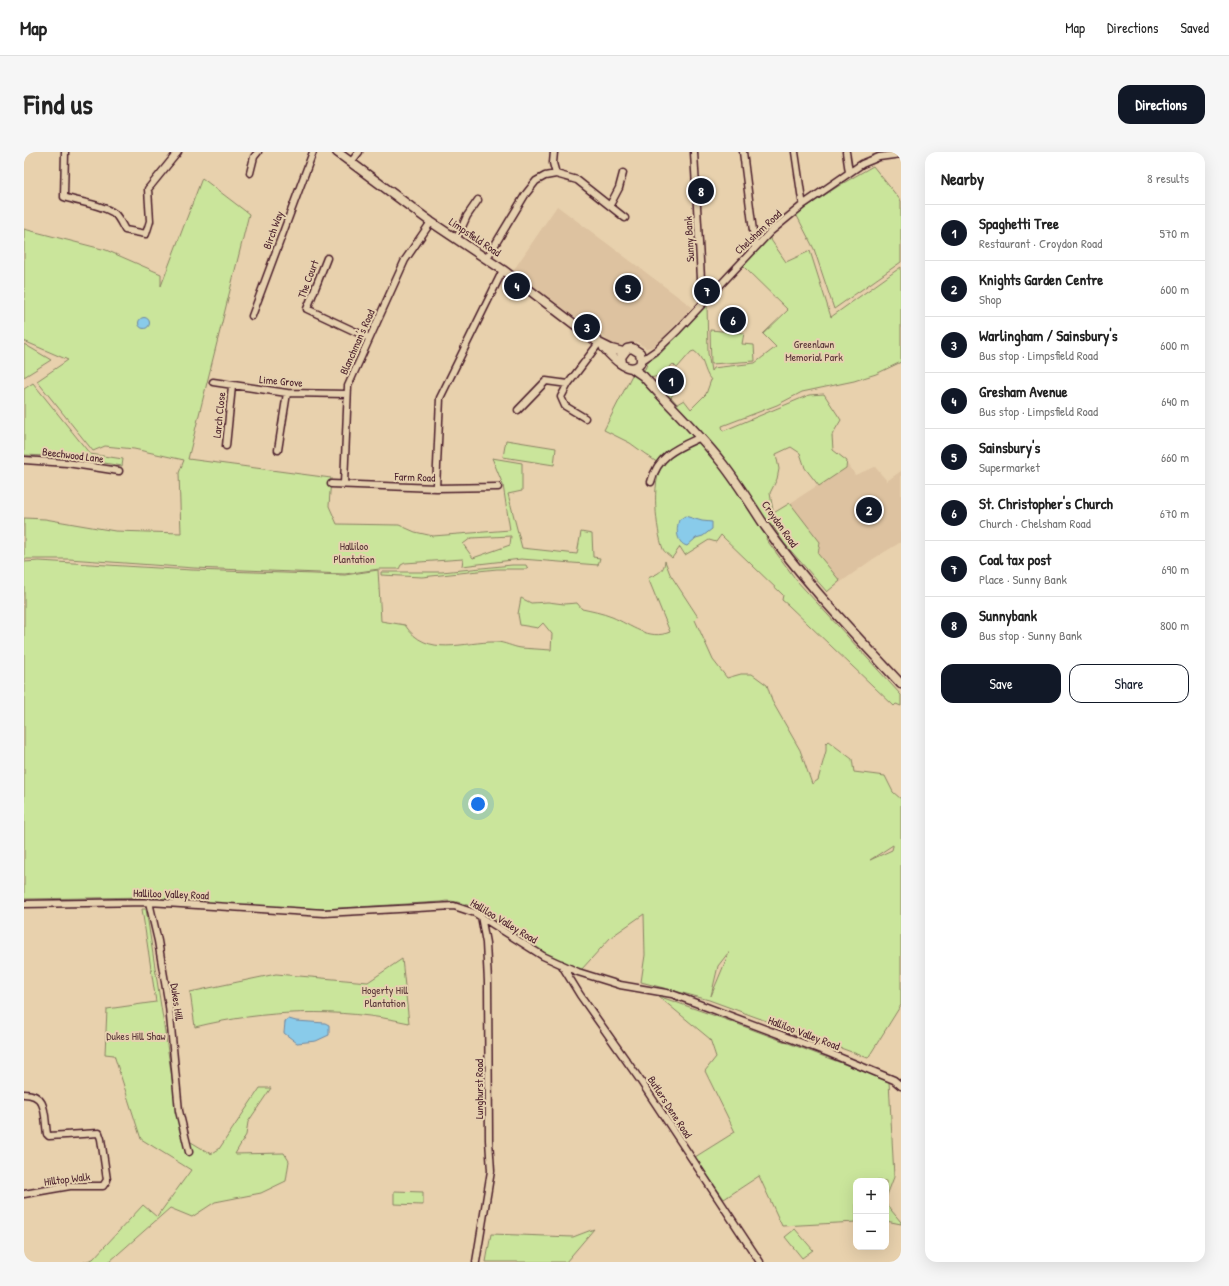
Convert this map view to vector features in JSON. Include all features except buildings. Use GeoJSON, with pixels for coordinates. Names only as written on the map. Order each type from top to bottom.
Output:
{"type":"FeatureCollection","features":[{"type":"Feature","properties":{"kind":"main road","name":"Limpsfield Road"},"geometry":{"type":"LineString","coordinates":[[337,152],[431,222],[503,270],[600,343],[611,349],[623,352],[632,348],[638,362],[629,369],[608,353],[600,343]]}},
{"type":"Feature","properties":{"kind":"main road"},"geometry":{"type":"LineString","coordinates":[[622,364],[623,352]]}},
{"type":"Feature","properties":{"kind":"main road","name":"Croydon Road"},"geometry":{"type":"LineString","coordinates":[[638,362],[643,376],[701,437],[745,493],[765,526],[791,559],[847,626],[901,684]]}},
{"type":"Feature","properties":{"kind":"street"},"geometry":{"type":"LineString","coordinates":[[65,152],[64,197],[85,204],[103,206],[115,214],[125,230],[146,234],[150,220],[148,189],[178,152]]}},
{"type":"Feature","properties":{"kind":"street"},"geometry":{"type":"LineString","coordinates":[[250,173],[254,157],[258,152]]}},
{"type":"Feature","properties":{"kind":"street","name":"Birch Way"},"geometry":{"type":"LineString","coordinates":[[252,316],[313,152]]}},
{"type":"Feature","properties":{"kind":"street"},"geometry":{"type":"LineString","coordinates":[[351,162],[359,152]]}},
{"type":"Feature","properties":{"kind":"street"},"geometry":{"type":"LineString","coordinates":[[554,152],[553,163],[556,174]]}},
{"type":"Feature","properties":{"kind":"street","name":"Sunny Bank"},"geometry":{"type":"LineString","coordinates":[[694,152],[704,300]]}},
{"type":"Feature","properties":{"kind":"street"},"geometry":{"type":"LineString","coordinates":[[742,152],[755,247]]}},
{"type":"Feature","properties":{"kind":"street"},"geometry":{"type":"LineString","coordinates":[[795,152],[802,200],[804,204]]}},
{"type":"Feature","properties":{"kind":"street"},"geometry":{"type":"LineString","coordinates":[[846,152],[849,172]]}},
{"type":"Feature","properties":{"kind":"street","name":"Chelsham Road"},"geometry":{"type":"LineString","coordinates":[[638,362],[657,350],[678,330],[704,300],[708,298],[770,232],[804,204],[849,172],[879,157],[901,154]]}},
{"type":"Feature","properties":{"kind":"street"},"geometry":{"type":"LineString","coordinates":[[610,205],[619,188],[623,173]]}},
{"type":"Feature","properties":{"kind":"street"},"geometry":{"type":"LineString","coordinates":[[486,258],[525,195],[536,181],[546,176],[556,174],[577,180],[625,218]]}},
{"type":"Feature","properties":{"kind":"street"},"geometry":{"type":"LineString","coordinates":[[457,238],[467,216],[478,200]]}},
{"type":"Feature","properties":{"kind":"street","name":"Blanchman's Road"},"geometry":{"type":"LineString","coordinates":[[344,484],[347,394],[405,260],[431,222]]}},
{"type":"Feature","properties":{"kind":"street","name":"The Court"},"geometry":{"type":"LineString","coordinates":[[327,258],[307,309],[370,338]]}},
{"type":"Feature","properties":{"kind":"street"},"geometry":{"type":"LineString","coordinates":[[436,488],[440,398],[503,270]]}},
{"type":"Feature","properties":{"kind":"street"},"geometry":{"type":"LineString","coordinates":[[585,418],[565,406],[562,397],[568,384],[600,343]]}},
{"type":"Feature","properties":{"kind":"street"},"geometry":{"type":"LineString","coordinates":[[518,410],[546,381],[568,384]]}},
{"type":"Feature","properties":{"kind":"street","name":"Lime Grove"},"geometry":{"type":"LineString","coordinates":[[213,382],[287,393],[347,394]]}},
{"type":"Feature","properties":{"kind":"street","name":"Larch Close"},"geometry":{"type":"LineString","coordinates":[[226,446],[232,386]]}},
{"type":"Feature","properties":{"kind":"street"},"geometry":{"type":"LineString","coordinates":[[278,450],[287,393]]}},
{"type":"Feature","properties":{"kind":"street"},"geometry":{"type":"LineString","coordinates":[[651,482],[654,469],[664,458],[680,447],[701,437]]}},
{"type":"Feature","properties":{"kind":"street","name":"Beechwood Lane"},"geometry":{"type":"LineString","coordinates":[[24,460],[67,463],[119,471]]}},
{"type":"Feature","properties":{"kind":"street","name":"Farm Road"},"geometry":{"type":"LineString","coordinates":[[331,484],[436,488],[498,487]]}},
{"type":"Feature","properties":{"kind":"street","name":"Halliloo Valley Road"},"geometry":{"type":"LineString","coordinates":[[24,904],[149,902],[324,913],[447,905],[463,908],[480,916],[539,954],[578,972],[620,985],[672,994],[829,1053],[894,1080],[901,1086]]}},
{"type":"Feature","properties":{"kind":"street","name":"Dukes Hill"},"geometry":{"type":"LineString","coordinates":[[149,902],[158,941],[169,1006],[179,1111],[189,1152]]}},
{"type":"Feature","properties":{"kind":"street","name":"Lunghurst Road"},"geometry":{"type":"LineString","coordinates":[[476,1262],[491,1171],[489,1128],[489,990],[486,943],[480,916]]}},
{"type":"Feature","properties":{"kind":"street","name":"Butlers Dene Road"},"geometry":{"type":"LineString","coordinates":[[561,964],[760,1262]]}},
{"type":"Feature","properties":{"kind":"street","name":"Hilltop Walk"},"geometry":{"type":"LineString","coordinates":[[24,1094],[35,1095],[39,1098],[44,1108],[47,1134],[49,1136],[99,1133],[107,1178],[106,1183],[103,1186],[70,1186],[24,1194]]}},
{"type":"Feature","properties":{"kind":"shaded area"},"geometry":{"type":"Polygon","coordinates":[[[557,206],[692,307],[659,342],[652,347],[646,348],[637,342],[625,343],[620,347],[611,344],[601,334],[571,314],[513,271],[557,206]]]}},
{"type":"Feature","properties":{"kind":"shaded area"},"geometry":{"type":"Polygon","coordinates":[[[849,465],[855,475],[875,467],[887,481],[901,471],[901,542],[873,559],[827,592],[772,515],[849,465]]]}},
{"type":"Feature","properties":{"kind":"green space"},"geometry":{"type":"Polygon","coordinates":[[[873,166],[901,201],[901,262],[834,309],[814,249],[796,214],[840,185],[873,166]]]}},
{"type":"Feature","properties":{"kind":"green space","name":"Halliloo Plantation"},"geometry":{"type":"Polygon","coordinates":[[[202,178],[249,214],[188,459],[331,478],[329,506],[337,524],[399,525],[415,532],[433,536],[510,530],[503,485],[492,458],[522,463],[522,491],[508,494],[522,548],[577,554],[581,532],[592,534],[593,557],[600,558],[598,565],[521,559],[462,566],[463,559],[405,563],[401,565],[399,569],[379,569],[345,574],[194,568],[69,559],[24,559],[24,518],[45,519],[115,531],[181,533],[179,473],[184,460],[134,449],[105,446],[93,451],[37,381],[68,360],[24,341],[24,229],[106,250],[161,274],[161,286],[202,178]],[[511,536],[471,538],[463,544],[473,558],[510,545],[511,536]]]}},
{"type":"Feature","properties":{"kind":"green space","name":"Greenlawn Memorial Park"},"geometry":{"type":"Polygon","coordinates":[[[769,237],[786,262],[810,251],[831,317],[901,267],[901,362],[876,374],[854,381],[802,392],[777,405],[722,426],[723,431],[809,395],[824,394],[841,420],[832,435],[833,450],[847,461],[846,468],[819,486],[805,468],[800,453],[791,447],[776,454],[779,469],[777,479],[770,493],[773,511],[772,514],[790,503],[820,542],[818,554],[840,581],[827,592],[784,543],[773,526],[766,539],[797,581],[901,695],[901,706],[896,704],[894,706],[782,600],[783,595],[721,535],[716,542],[709,540],[685,555],[680,547],[672,558],[665,552],[660,541],[656,506],[657,483],[662,466],[630,443],[604,430],[632,375],[645,369],[648,362],[661,353],[707,303],[708,353],[711,371],[713,368],[755,363],[776,347],[763,334],[788,310],[744,267],[743,264],[769,237]],[[694,351],[691,352],[677,368],[673,364],[661,375],[651,378],[674,393],[671,397],[677,404],[684,400],[691,409],[706,394],[711,380],[698,354],[694,351]]]}},
{"type":"Feature","properties":{"kind":"green space"},"geometry":{"type":"Polygon","coordinates":[[[710,330],[744,333],[742,344],[754,345],[755,361],[711,364],[710,330]]]}},
{"type":"Feature","properties":{"kind":"green space"},"geometry":{"type":"Polygon","coordinates":[[[24,344],[51,360],[24,377],[24,344]]]}},
{"type":"Feature","properties":{"kind":"green space"},"geometry":{"type":"Polygon","coordinates":[[[33,383],[90,454],[123,459],[122,466],[69,457],[24,455],[24,389],[33,383]]]}},
{"type":"Feature","properties":{"kind":"green space"},"geometry":{"type":"Polygon","coordinates":[[[506,440],[556,448],[554,465],[503,457],[506,440]]]}},
{"type":"Feature","properties":{"kind":"green space"},"geometry":{"type":"Polygon","coordinates":[[[39,561],[192,570],[345,575],[378,570],[381,621],[405,625],[414,635],[424,642],[447,646],[496,642],[521,648],[551,650],[552,634],[543,623],[538,628],[520,625],[518,614],[521,598],[531,603],[577,603],[582,609],[612,617],[640,631],[655,635],[670,632],[648,578],[662,570],[665,561],[670,574],[698,617],[695,620],[713,660],[727,678],[741,674],[752,674],[767,685],[772,701],[800,750],[812,784],[818,780],[826,751],[826,743],[828,741],[852,759],[854,772],[885,776],[893,792],[901,799],[901,1005],[868,1058],[709,1000],[641,982],[645,955],[644,914],[611,937],[581,970],[548,956],[494,918],[465,904],[452,901],[324,909],[199,903],[147,897],[24,899],[24,562],[39,561]],[[893,845],[870,860],[892,850],[893,845]],[[729,953],[718,966],[711,996],[729,953]]]}},
{"type":"Feature","properties":{"kind":"green space"},"geometry":{"type":"Polygon","coordinates":[[[526,565],[528,569],[497,569],[422,577],[381,575],[381,572],[442,572],[526,565]]]}},
{"type":"Feature","properties":{"kind":"green space","name":"Dukes Hill Shaw"},"geometry":{"type":"Polygon","coordinates":[[[142,909],[146,909],[181,1136],[211,1154],[219,1149],[260,1088],[271,1088],[248,1122],[246,1135],[235,1154],[284,1153],[289,1161],[286,1181],[261,1193],[215,1202],[192,1217],[170,1208],[109,1262],[84,1262],[93,1259],[143,1205],[157,1217],[191,1170],[141,1139],[114,1055],[105,1054],[107,1009],[156,1002],[142,909]]]}},
{"type":"Feature","properties":{"kind":"green space","name":"Hogerty Hill Plantation"},"geometry":{"type":"Polygon","coordinates":[[[402,959],[409,1023],[356,1014],[302,1013],[248,1017],[195,1027],[190,992],[276,974],[368,982],[402,959]]]}},
{"type":"Feature","properties":{"kind":"green space"},"geometry":{"type":"Polygon","coordinates":[[[658,996],[727,1020],[889,1081],[894,1177],[889,1190],[889,1178],[853,1178],[853,1222],[782,1226],[759,1176],[724,1199],[695,1157],[735,1132],[705,1071],[716,1057],[710,1039],[658,996]]]}},
{"type":"Feature","properties":{"kind":"green space"},"geometry":{"type":"Polygon","coordinates":[[[394,1191],[423,1192],[423,1205],[394,1204],[394,1191]]]}},
{"type":"Feature","properties":{"kind":"green space"},"geometry":{"type":"Polygon","coordinates":[[[889,1208],[901,1222],[901,1224],[889,1222],[889,1208]]]}},
{"type":"Feature","properties":{"kind":"green space"},"geometry":{"type":"Polygon","coordinates":[[[594,1229],[566,1262],[486,1262],[491,1234],[573,1237],[594,1229]]]}},
{"type":"Feature","properties":{"kind":"green space"},"geometry":{"type":"Polygon","coordinates":[[[795,1229],[813,1250],[802,1258],[785,1237],[795,1229]]]}},
{"type":"Feature","properties":{"kind":"water"},"geometry":{"type":"Polygon","coordinates":[[[144,317],[148,319],[150,323],[148,327],[144,329],[140,327],[138,323],[140,319],[144,317]]]}},
{"type":"Feature","properties":{"kind":"water"},"geometry":{"type":"Polygon","coordinates":[[[685,516],[712,522],[712,529],[703,536],[696,538],[687,546],[679,539],[677,531],[679,520],[685,516]]]}},
{"type":"Feature","properties":{"kind":"water"},"geometry":{"type":"Polygon","coordinates":[[[289,1019],[296,1021],[325,1023],[329,1025],[329,1035],[316,1041],[297,1043],[284,1033],[285,1022],[289,1019]]]}},
{"type":"Feature","properties":{"kind":"place","name":"Sunnybank"},"geometry":{"type":"Point","coordinates":[701,191]}},
{"type":"Feature","properties":{"kind":"place","name":"Gresham Avenue"},"geometry":{"type":"Point","coordinates":[517,286]}},
{"type":"Feature","properties":{"kind":"place","name":"Sainsbury's"},"geometry":{"type":"Point","coordinates":[628,288]}},
{"type":"Feature","properties":{"kind":"place","name":"Coal tax post"},"geometry":{"type":"Point","coordinates":[707,291]}},
{"type":"Feature","properties":{"kind":"place","name":"St. Christopher's Church"},"geometry":{"type":"Point","coordinates":[733,320]}},
{"type":"Feature","properties":{"kind":"place","name":"Warlingham / Sainsbury's"},"geometry":{"type":"Point","coordinates":[587,327]}},
{"type":"Feature","properties":{"kind":"place","name":"Spaghetti Tree"},"geometry":{"type":"Point","coordinates":[671,381]}},
{"type":"Feature","properties":{"kind":"place","name":"Knights Garden Centre"},"geometry":{"type":"Point","coordinates":[869,510]}}]}
